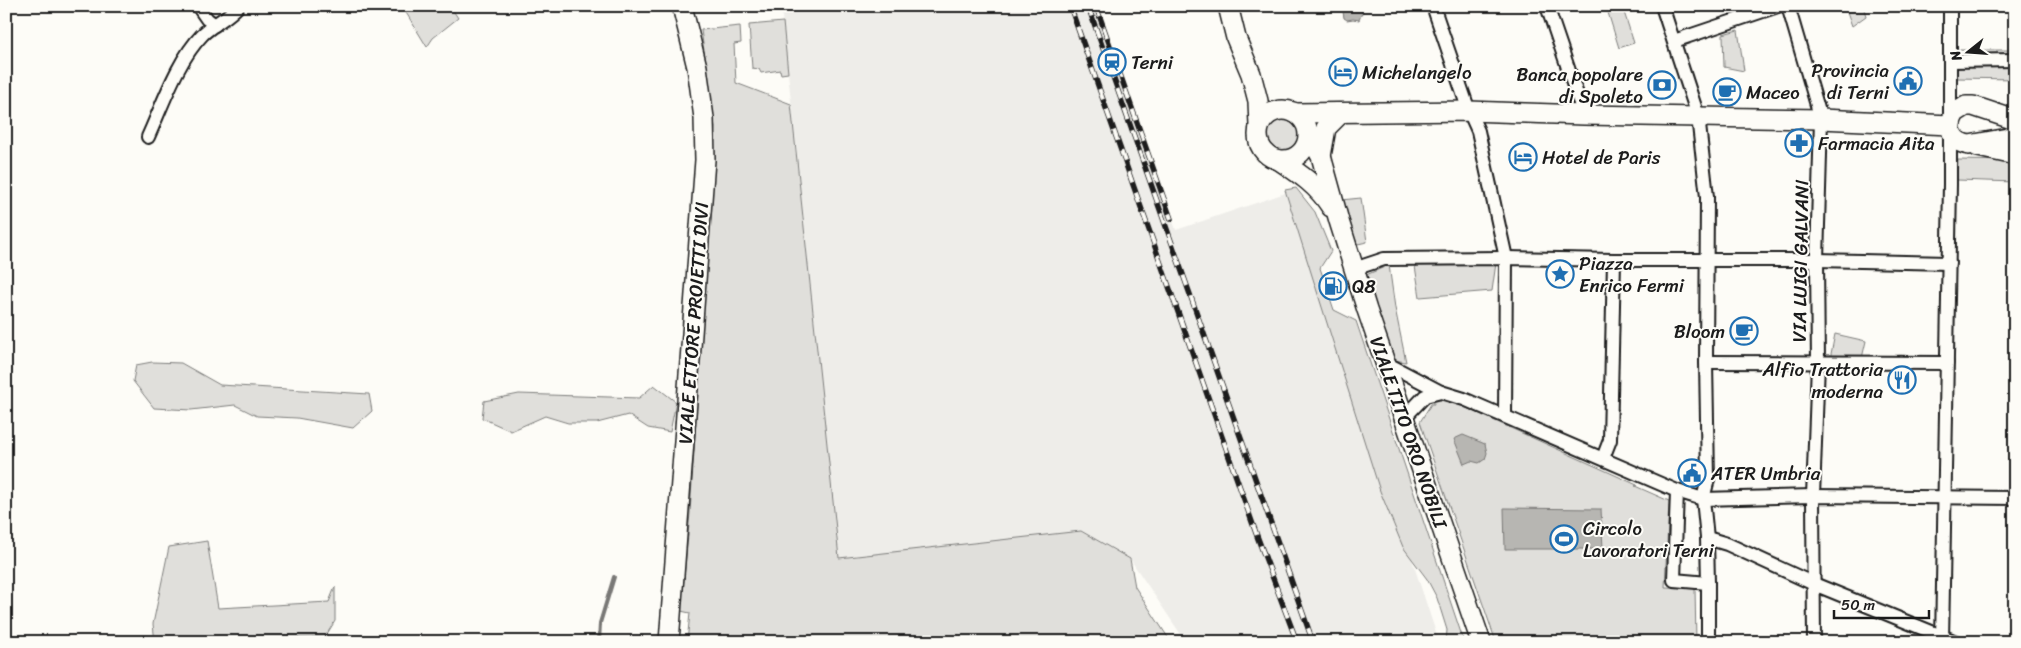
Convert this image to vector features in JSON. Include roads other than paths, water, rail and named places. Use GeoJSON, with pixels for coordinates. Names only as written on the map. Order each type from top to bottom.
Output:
{"type":"FeatureCollection","features":[{"type":"Feature","properties":{"kind":"street"},"geometry":{"type":"LineString","coordinates":[[198,6],[207,19],[215,25]]}},
{"type":"Feature","properties":{"kind":"street"},"geometry":{"type":"LineString","coordinates":[[148,137],[172,82],[193,46],[238,6]]}},
{"type":"Feature","properties":{"kind":"street","name":"VIALE ETTORE PROIETTI DIVI"},"geometry":{"type":"LineString","coordinates":[[669,642],[705,160],[704,118],[697,68],[682,6]]}},
{"type":"Feature","properties":{"kind":"street"},"geometry":{"type":"LineString","coordinates":[[1228,6],[1236,38],[1251,74],[1258,101],[1258,140],[1261,148],[1272,158],[1279,160],[1288,160],[1296,157],[1303,152],[1309,135],[1305,122],[1266,94],[1251,74]]}},
{"type":"Feature","properties":{"kind":"street"},"geometry":{"type":"LineString","coordinates":[[1433,6],[1469,111],[1478,131],[1506,258],[1504,416]]}},
{"type":"Feature","properties":{"kind":"street"},"geometry":{"type":"LineString","coordinates":[[1547,6],[1584,116]]}},
{"type":"Feature","properties":{"kind":"street"},"geometry":{"type":"LineString","coordinates":[[1662,6],[1698,116],[1707,197],[1706,362],[1708,479],[1703,499],[1707,538],[1708,642]]}},
{"type":"Feature","properties":{"kind":"street"},"geometry":{"type":"LineString","coordinates":[[1674,41],[1778,6]]}},
{"type":"Feature","properties":{"kind":"street","name":"VIA LUIGI GALVANI"},"geometry":{"type":"LineString","coordinates":[[1788,6],[1821,119],[1817,260],[1818,362],[1813,496],[1814,642]]}},
{"type":"Feature","properties":{"kind":"street"},"geometry":{"type":"LineString","coordinates":[[1942,639],[1950,184],[1950,6]]}},
{"type":"Feature","properties":{"kind":"street"},"geometry":{"type":"LineString","coordinates":[[1950,61],[2015,60]]}},
{"type":"Feature","properties":{"kind":"street"},"geometry":{"type":"LineString","coordinates":[[2015,120],[1973,106],[1966,106],[1954,113],[1950,125],[1953,137],[1958,142],[2015,155]]}},
{"type":"Feature","properties":{"kind":"street"},"geometry":{"type":"LineString","coordinates":[[1259,126],[1270,114],[1290,111],[1341,113],[1469,111],[1584,116],[1821,119],[1950,125]]}},
{"type":"Feature","properties":{"kind":"street"},"geometry":{"type":"LineString","coordinates":[[1321,156],[1326,128],[1341,113]]}},
{"type":"Feature","properties":{"kind":"street","name":"VIALE TITO ORO NOBILI"},"geometry":{"type":"LineString","coordinates":[[1309,135],[1321,156],[1339,222],[1384,362],[1481,642]]}},
{"type":"Feature","properties":{"kind":"street"},"geometry":{"type":"LineString","coordinates":[[1969,146],[2015,135]]}},
{"type":"Feature","properties":{"kind":"street","name":"VIALE TITO ORO NOBILI"},"geometry":{"type":"LineString","coordinates":[[1279,160],[1306,178],[1324,195],[1339,222]]}},
{"type":"Feature","properties":{"kind":"street"},"geometry":{"type":"LineString","coordinates":[[1354,269],[1384,259],[1706,259],[1948,263]]}},
{"type":"Feature","properties":{"kind":"street"},"geometry":{"type":"LineString","coordinates":[[1603,458],[1610,440],[1614,260]]}},
{"type":"Feature","properties":{"kind":"street"},"geometry":{"type":"LineString","coordinates":[[1384,362],[1441,392],[1504,416],[1677,491],[1703,499],[1813,496],[2015,498]]}},
{"type":"Feature","properties":{"kind":"street"},"geometry":{"type":"LineString","coordinates":[[1706,362],[1947,363]]}},
{"type":"Feature","properties":{"kind":"street"},"geometry":{"type":"LineString","coordinates":[[1404,419],[1425,396],[1441,392]]}},
{"type":"Feature","properties":{"kind":"street"},"geometry":{"type":"LineString","coordinates":[[1677,491],[1674,580],[1708,583]]}},
{"type":"Feature","properties":{"kind":"street"},"geometry":{"type":"LineString","coordinates":[[1707,538],[1727,544],[1942,639],[1956,642]]}},
{"type":"Feature","properties":{"kind":"waterway"},"geometry":{"type":"LineString","coordinates":[[599,642],[600,623],[614,577]]}},
{"type":"Feature","properties":{"kind":"railway"},"geometry":{"type":"LineString","coordinates":[[1070,6],[1257,536],[1297,642]]}},
{"type":"Feature","properties":{"kind":"railway"},"geometry":{"type":"LineString","coordinates":[[1088,6],[1313,642]]}},
{"type":"Feature","properties":{"kind":"railway"},"geometry":{"type":"LineString","coordinates":[[1096,6],[1171,219]]}},
{"type":"Feature","properties":{"kind":"place","name":"Terni"},"geometry":{"type":"Point","coordinates":[1112,62]}},
{"type":"Feature","properties":{"kind":"place","name":"Michelangelo"},"geometry":{"type":"Point","coordinates":[1343,72]}},
{"type":"Feature","properties":{"kind":"place","name":"Provincia di Terni"},"geometry":{"type":"Point","coordinates":[1908,81]}},
{"type":"Feature","properties":{"kind":"place","name":"Banca popolare di Spoleto"},"geometry":{"type":"Point","coordinates":[1662,85]}},
{"type":"Feature","properties":{"kind":"place","name":"Maceo"},"geometry":{"type":"Point","coordinates":[1727,92]}},
{"type":"Feature","properties":{"kind":"place","name":"Farmacia Aita"},"geometry":{"type":"Point","coordinates":[1799,143]}},
{"type":"Feature","properties":{"kind":"place","name":"Hotel de Paris"},"geometry":{"type":"Point","coordinates":[1523,157]}},
{"type":"Feature","properties":{"kind":"place","name":"Piazza Enrico Fermi"},"geometry":{"type":"Point","coordinates":[1560,274]}},
{"type":"Feature","properties":{"kind":"place","name":"Q8"},"geometry":{"type":"Point","coordinates":[1333,286]}},
{"type":"Feature","properties":{"kind":"place","name":"Bloom"},"geometry":{"type":"Point","coordinates":[1744,331]}},
{"type":"Feature","properties":{"kind":"place","name":"Alfio Trattoria moderna"},"geometry":{"type":"Point","coordinates":[1902,380]}},
{"type":"Feature","properties":{"kind":"place","name":"ATER Umbria"},"geometry":{"type":"Point","coordinates":[1692,473]}},
{"type":"Feature","properties":{"kind":"place","name":"Circolo Lavoratori Terni"},"geometry":{"type":"Point","coordinates":[1564,539]}}]}
